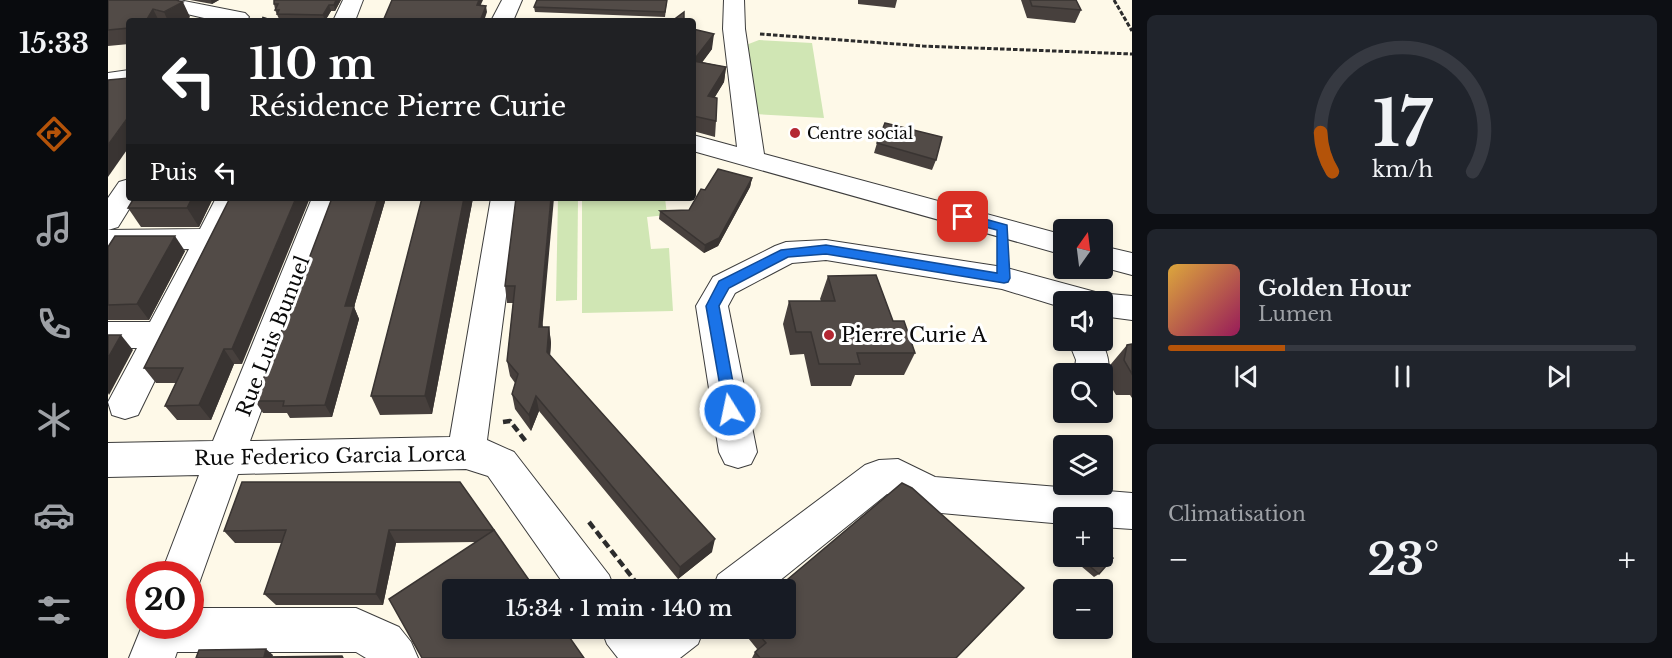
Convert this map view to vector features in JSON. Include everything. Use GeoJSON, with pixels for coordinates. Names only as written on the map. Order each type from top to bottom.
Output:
{"type":"FeatureCollection","features":[{"type":"Feature","properties":{"kind":"street"},"geometry":{"type":"LineString","coordinates":[[151,0],[227,17],[240,12]]}},
{"type":"Feature","properties":{"kind":"street"},"geometry":{"type":"LineString","coordinates":[[345,18],[353,0]]}},
{"type":"Feature","properties":{"kind":"street"},"geometry":{"type":"LineString","coordinates":[[503,18],[512,0]]}},
{"type":"Feature","properties":{"kind":"street"},"geometry":{"type":"LineString","coordinates":[[734,0],[735,33],[752,160]]}},
{"type":"Feature","properties":{"kind":"street"},"geometry":{"type":"LineString","coordinates":[[108,80],[126,77]]}},
{"type":"Feature","properties":{"kind":"street"},"geometry":{"type":"LineString","coordinates":[[696,144],[1053,242]]}},
{"type":"Feature","properties":{"kind":"street"},"geometry":{"type":"LineString","coordinates":[[108,220],[126,193]]}},
{"type":"Feature","properties":{"kind":"street"},"geometry":{"type":"LineString","coordinates":[[125,404],[228,201]]}},
{"type":"Feature","properties":{"kind":"street","name":"Rue Luis Bunuel"},"geometry":{"type":"LineString","coordinates":[[187,561],[325,201]]}},
{"type":"Feature","properties":{"kind":"street"},"geometry":{"type":"LineString","coordinates":[[466,453],[505,201]]}},
{"type":"Feature","properties":{"kind":"street"},"geometry":{"type":"LineString","coordinates":[[1003,228],[1004,278]]}},
{"type":"Feature","properties":{"kind":"street"},"geometry":{"type":"LineString","coordinates":[[108,240],[209,239]]}},
{"type":"Feature","properties":{"kind":"street"},"geometry":{"type":"LineString","coordinates":[[738,452],[712,306],[724,285],[786,253],[826,250],[1004,278],[1053,294]]}},
{"type":"Feature","properties":{"kind":"street"},"geometry":{"type":"LineString","coordinates":[[1113,259],[1132,264]]}},
{"type":"Feature","properties":{"kind":"street"},"geometry":{"type":"LineString","coordinates":[[1113,305],[1132,308]]}},
{"type":"Feature","properties":{"kind":"street"},"geometry":{"type":"LineString","coordinates":[[108,335],[161,335]]}},
{"type":"Feature","properties":{"kind":"street","name":"Rue Federico Garcia Lorca"},"geometry":{"type":"LineString","coordinates":[[108,459],[466,453],[484,456],[501,464],[586,579]]}},
{"type":"Feature","properties":{"kind":"street"},"geometry":{"type":"LineString","coordinates":[[747,579],[879,477],[898,476],[930,494],[1132,511]]}},
{"type":"Feature","properties":{"kind":"street"},"geometry":{"type":"LineString","coordinates":[[204,636],[356,630],[376,637],[395,658]]}},
{"type":"Feature","properties":{"kind":"street"},"geometry":{"type":"LineString","coordinates":[[631,639],[645,658],[668,639]]}},
{"type":"Feature","properties":{"kind":"path"},"geometry":{"type":"LineString","coordinates":[[1114,0],[1132,31]]}},
{"type":"Feature","properties":{"kind":"path"},"geometry":{"type":"LineString","coordinates":[[735,33],[923,46],[1132,54]]}},
{"type":"Feature","properties":{"kind":"green space"},"geometry":{"type":"Polygon","coordinates":[[[759,40],[812,43],[824,118],[754,114],[746,45],[759,40]]]}},
{"type":"Feature","properties":{"kind":"green space"},"geometry":{"type":"Polygon","coordinates":[[[558,201],[578,201],[577,300],[556,301],[558,201]]]}},
{"type":"Feature","properties":{"kind":"green space"},"geometry":{"type":"Polygon","coordinates":[[[582,201],[665,201],[667,215],[647,217],[651,249],[669,248],[673,311],[582,313],[582,201]]]}},
{"type":"Feature","properties":{"kind":"building"},"geometry":{"type":"Polygon","coordinates":[[[108,0],[176,0],[183,2],[164,12],[153,9],[148,18],[126,18],[126,28],[108,30],[108,0]]]}},
{"type":"Feature","properties":{"kind":"building"},"geometry":{"type":"Polygon","coordinates":[[[274,0],[336,0],[334,5],[329,5],[323,15],[277,14],[279,10],[275,10],[278,4],[274,4],[274,0]]]}},
{"type":"Feature","properties":{"kind":"building"},"geometry":{"type":"Polygon","coordinates":[[[392,0],[479,0],[477,5],[486,6],[481,18],[384,18],[392,0]]]}},
{"type":"Feature","properties":{"kind":"building"},"geometry":{"type":"Polygon","coordinates":[[[537,0],[667,0],[665,12],[534,7],[537,0]]]}},
{"type":"Feature","properties":{"kind":"building"},"geometry":{"type":"Polygon","coordinates":[[[1030,0],[1076,0],[1081,10],[1032,6],[1030,0]]]}},
{"type":"Feature","properties":{"kind":"building"},"geometry":{"type":"Polygon","coordinates":[[[684,12],[684,18],[676,18],[684,12]]]}},
{"type":"Feature","properties":{"kind":"building"},"geometry":{"type":"Polygon","coordinates":[[[696,30],[714,34],[696,57],[696,30]]]}},
{"type":"Feature","properties":{"kind":"building"},"geometry":{"type":"Polygon","coordinates":[[[696,62],[726,67],[708,96],[717,98],[716,121],[696,117],[696,62]]]}},
{"type":"Feature","properties":{"kind":"building"},"geometry":{"type":"Polygon","coordinates":[[[126,78],[126,120],[108,145],[108,80],[126,78]]]}},
{"type":"Feature","properties":{"kind":"building"},"geometry":{"type":"Polygon","coordinates":[[[885,123],[942,137],[936,160],[877,143],[885,123]]]}},
{"type":"Feature","properties":{"kind":"building"},"geometry":{"type":"Polygon","coordinates":[[[718,169],[752,178],[719,238],[705,245],[660,211],[689,210],[701,189],[705,190],[718,169]]]}},
{"type":"Feature","properties":{"kind":"building"},"geometry":{"type":"Polygon","coordinates":[[[132,201],[190,201],[187,208],[128,208],[132,201]]]}},
{"type":"Feature","properties":{"kind":"building"},"geometry":{"type":"Polygon","coordinates":[[[228,201],[295,201],[232,349],[224,349],[199,405],[165,406],[183,368],[144,368],[228,201]]]}},
{"type":"Feature","properties":{"kind":"building"},"geometry":{"type":"Polygon","coordinates":[[[331,201],[377,201],[345,306],[354,306],[325,405],[283,406],[284,401],[255,401],[331,201]]]}},
{"type":"Feature","properties":{"kind":"building"},"geometry":{"type":"Polygon","coordinates":[[[421,201],[463,201],[425,396],[371,396],[421,201]]]}},
{"type":"Feature","properties":{"kind":"building"},"geometry":{"type":"Polygon","coordinates":[[[516,201],[551,201],[539,327],[549,327],[547,352],[715,539],[680,567],[536,396],[529,415],[512,394],[518,374],[507,361],[515,286],[505,286],[516,201]]]}},
{"type":"Feature","properties":{"kind":"building"},"geometry":{"type":"Polygon","coordinates":[[[115,236],[175,236],[137,304],[108,305],[108,247],[115,236]]]}},
{"type":"Feature","properties":{"kind":"building"},"geometry":{"type":"Polygon","coordinates":[[[876,275],[893,321],[904,321],[915,353],[857,353],[860,364],[819,364],[811,332],[796,332],[789,301],[835,301],[828,276],[876,275]]]}},
{"type":"Feature","properties":{"kind":"building"},"geometry":{"type":"Polygon","coordinates":[[[108,335],[121,335],[108,358],[108,335]]]}},
{"type":"Feature","properties":{"kind":"building"},"geometry":{"type":"Polygon","coordinates":[[[1132,344],[1132,374],[1124,360],[1127,345],[1132,344]]]}},
{"type":"Feature","properties":{"kind":"building"},"geometry":{"type":"Polygon","coordinates":[[[242,482],[460,482],[494,530],[389,530],[376,594],[264,594],[286,530],[224,531],[242,482]]]}},
{"type":"Feature","properties":{"kind":"building"},"geometry":{"type":"Polygon","coordinates":[[[902,483],[912,488],[1024,588],[956,658],[760,658],[755,652],[766,643],[763,639],[796,639],[796,579],[788,579],[902,483]]]}},
{"type":"Feature","properties":{"kind":"building"},"geometry":{"type":"Polygon","coordinates":[[[494,530],[528,579],[442,579],[442,639],[571,639],[584,658],[422,658],[389,599],[494,530]]]}},
{"type":"Feature","properties":{"kind":"building"},"geometry":{"type":"Polygon","coordinates":[[[1091,567],[1105,567],[1099,574],[1091,567]]]}},
{"type":"Feature","properties":{"kind":"building"},"geometry":{"type":"Polygon","coordinates":[[[266,649],[264,657],[342,656],[343,658],[196,658],[199,650],[266,649]]]}},
{"type":"Feature","properties":{"kind":"place","name":"Centre social"},"geometry":{"type":"Point","coordinates":[795,133]}},
{"type":"Feature","properties":{"kind":"place","name":"Pierre Curie A"},"geometry":{"type":"Point","coordinates":[829,335]}},
{"type":"Feature","properties":{"kind":"route"},"geometry":{"type":"LineString","coordinates":[[730,410],[712,306],[724,285],[786,253],[826,250],[1004,278],[1003,228],[963,217]]}}]}
